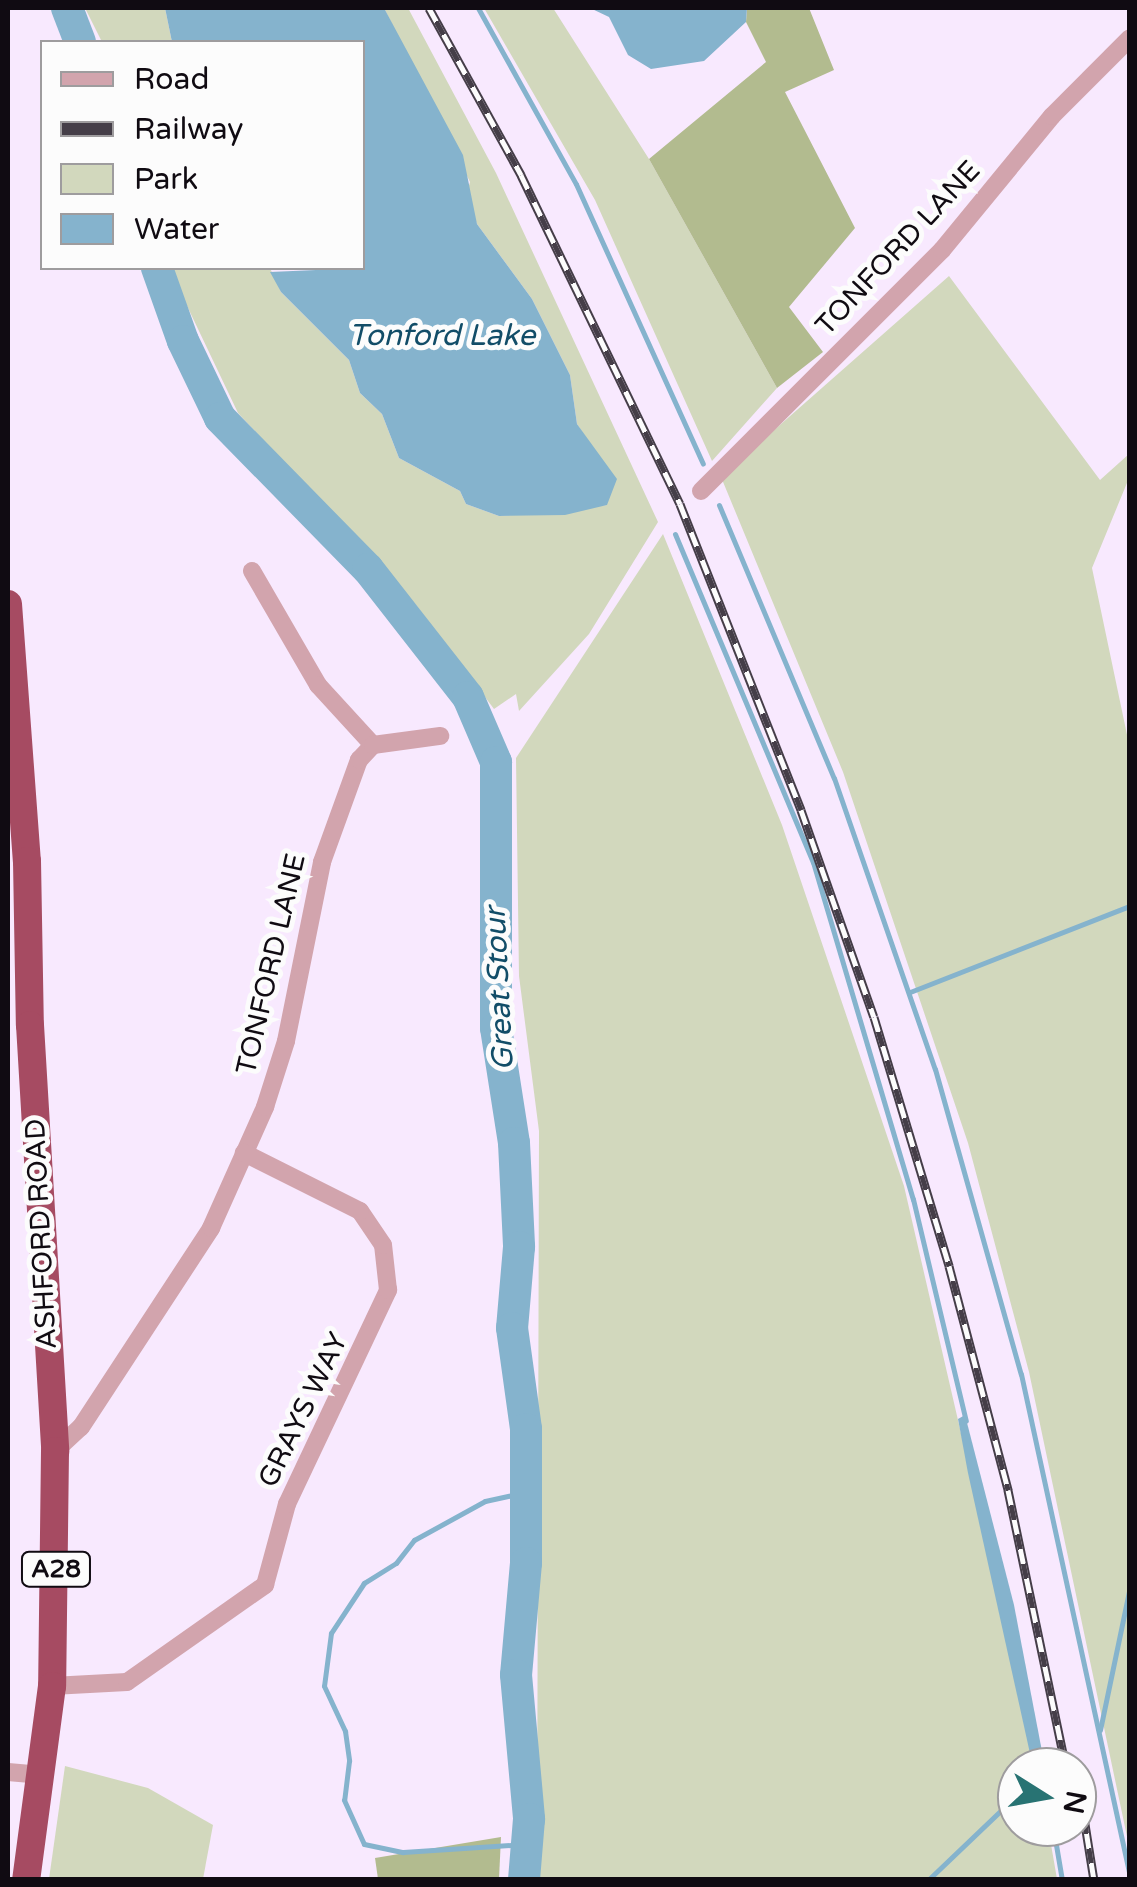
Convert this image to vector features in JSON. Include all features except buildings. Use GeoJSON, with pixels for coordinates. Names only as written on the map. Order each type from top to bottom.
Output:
{"type":"FeatureCollection","features":[{"type":"Feature","properties":{"kind":"highway","name":"ASHFORD ROAD"},"geometry":{"type":"LineString","coordinates":[[8,604],[27,861],[30,1025],[55,1452],[52,1686]]}},
{"type":"Feature","properties":{"kind":"highway","name":"A28"},"geometry":{"type":"LineString","coordinates":[[26,1880],[52,1686]]}},
{"type":"Feature","properties":{"kind":"street","name":"TONFORD LANE"},"geometry":{"type":"LineString","coordinates":[[701,491],[942,250],[1052,116],[1130,38]]}},
{"type":"Feature","properties":{"kind":"street"},"geometry":{"type":"LineString","coordinates":[[252,571],[283,599],[318,685],[373,745],[440,736]]}},
{"type":"Feature","properties":{"kind":"street","name":"TONFORD LANE"},"geometry":{"type":"LineString","coordinates":[[55,1452],[80,1427],[211,1228],[286,1041],[330,836],[359,760],[373,745]]}},
{"type":"Feature","properties":{"kind":"street","name":"GRAYS WAY"},"geometry":{"type":"LineString","coordinates":[[52,1686],[127,1682],[266,1585],[286,1504],[388,1290],[384,1245],[360,1210],[244,1153]]}},
{"type":"Feature","properties":{"kind":"street"},"geometry":{"type":"LineString","coordinates":[[8,1772],[42,1775]]}},
{"type":"Feature","properties":{"kind":"green space"},"geometry":{"type":"Polygon","coordinates":[[[85,8],[165,8],[172,40],[101,40],[85,8]]]}},
{"type":"Feature","properties":{"kind":"green space"},"geometry":{"type":"Polygon","coordinates":[[[384,8],[408,8],[496,173],[658,522],[589,634],[519,711],[516,694],[494,709],[416,605],[238,413],[170,270],[271,270],[281,292],[349,360],[360,393],[382,414],[399,458],[460,491],[466,504],[499,516],[607,505],[594,450],[577,424],[570,375],[532,299],[477,224],[466,196],[470,182],[384,8]]]}},
{"type":"Feature","properties":{"kind":"green space"},"geometry":{"type":"Polygon","coordinates":[[[484,8],[553,8],[649,159],[777,388],[712,461],[595,200],[484,8]]]}},
{"type":"Feature","properties":{"kind":"green space"},"geometry":{"type":"Polygon","coordinates":[[[747,8],[809,8],[834,70],[785,92],[855,228],[789,307],[823,352],[777,388],[649,159],[766,62],[746,22],[747,8]]]}},
{"type":"Feature","properties":{"kind":"green space"},"geometry":{"type":"Polygon","coordinates":[[[949,276],[1100,480],[1129,454],[1129,478],[1092,568],[1130,749],[1129,1846],[1029,1372],[968,1143],[843,772],[721,477],[949,276]]]}},
{"type":"Feature","properties":{"kind":"green space"},"geometry":{"type":"Polygon","coordinates":[[[663,534],[782,825],[904,1186],[1033,1747],[997,1747],[997,1847],[1051,1847],[1057,1879],[537,1879],[539,1131],[519,976],[516,758],[663,534]]]}},
{"type":"Feature","properties":{"kind":"green space"},"geometry":{"type":"Polygon","coordinates":[[[65,1766],[148,1788],[213,1825],[203,1879],[49,1879],[65,1766]]]}},
{"type":"Feature","properties":{"kind":"green space"},"geometry":{"type":"Polygon","coordinates":[[[501,1837],[499,1879],[378,1879],[375,1858],[501,1837]]]}},
{"type":"Feature","properties":{"kind":"water","name":"Tonford Lake"},"geometry":{"type":"Polygon","coordinates":[[[165,8],[384,8],[463,155],[477,224],[532,299],[570,375],[577,424],[617,479],[607,505],[565,515],[499,516],[466,504],[460,491],[399,458],[382,414],[360,393],[349,360],[281,292],[270,272],[365,270],[365,40],[172,40],[165,8]]]}},
{"type":"Feature","properties":{"kind":"water"},"geometry":{"type":"Polygon","coordinates":[[[590,8],[747,8],[746,22],[704,61],[651,69],[628,55],[609,17],[590,8]]]}},
{"type":"Feature","properties":{"kind":"water"},"geometry":{"type":"Polygon","coordinates":[[[965,1415],[1014,1605],[1041,1747],[1029,1747],[958,1419],[965,1415]]]}},
{"type":"Feature","properties":{"kind":"waterway","name":"Great Stour"},"geometry":{"type":"LineString","coordinates":[[67,8],[79,40]]}},
{"type":"Feature","properties":{"kind":"waterway"},"geometry":{"type":"LineString","coordinates":[[478,8],[576,184],[703,464]]}},
{"type":"Feature","properties":{"kind":"waterway","name":"Great Stour"},"geometry":{"type":"LineString","coordinates":[[158,270],[183,341],[220,418],[368,569],[468,697],[496,762],[496,1028],[514,1143],[519,1247],[512,1328],[526,1429],[526,1563],[516,1675],[529,1819],[524,1880]]}},
{"type":"Feature","properties":{"kind":"waterway"},"geometry":{"type":"LineString","coordinates":[[719,505],[834,778],[935,1069],[1021,1374],[1130,1877]]}},
{"type":"Feature","properties":{"kind":"waterway"},"geometry":{"type":"LineString","coordinates":[[675,534],[813,862],[913,1199],[966,1421]]}},
{"type":"Feature","properties":{"kind":"waterway"},"geometry":{"type":"LineString","coordinates":[[910,992],[1130,906]]}},
{"type":"Feature","properties":{"kind":"waterway"},"geometry":{"type":"LineString","coordinates":[[526,1492],[485,1501],[414,1540],[396,1563],[364,1583],[331,1633],[324,1686],[345,1731],[349,1761],[344,1800],[364,1844],[403,1852],[527,1844]]}},
{"type":"Feature","properties":{"kind":"waterway"},"geometry":{"type":"LineString","coordinates":[[1100,1730],[1130,1586]]}},
{"type":"Feature","properties":{"kind":"waterway"},"geometry":{"type":"LineString","coordinates":[[928,1880],[997,1814]]}},
{"type":"Feature","properties":{"kind":"waterway"},"geometry":{"type":"LineString","coordinates":[[1056,1847],[1062,1880]]}},
{"type":"Feature","properties":{"kind":"railway"},"geometry":{"type":"LineString","coordinates":[[429,8],[521,175],[680,504],[801,810],[874,1017],[949,1266],[1008,1490],[1062,1747]]}},
{"type":"Feature","properties":{"kind":"railway"},"geometry":{"type":"LineString","coordinates":[[1089,1847],[1094,1880]]}}]}
